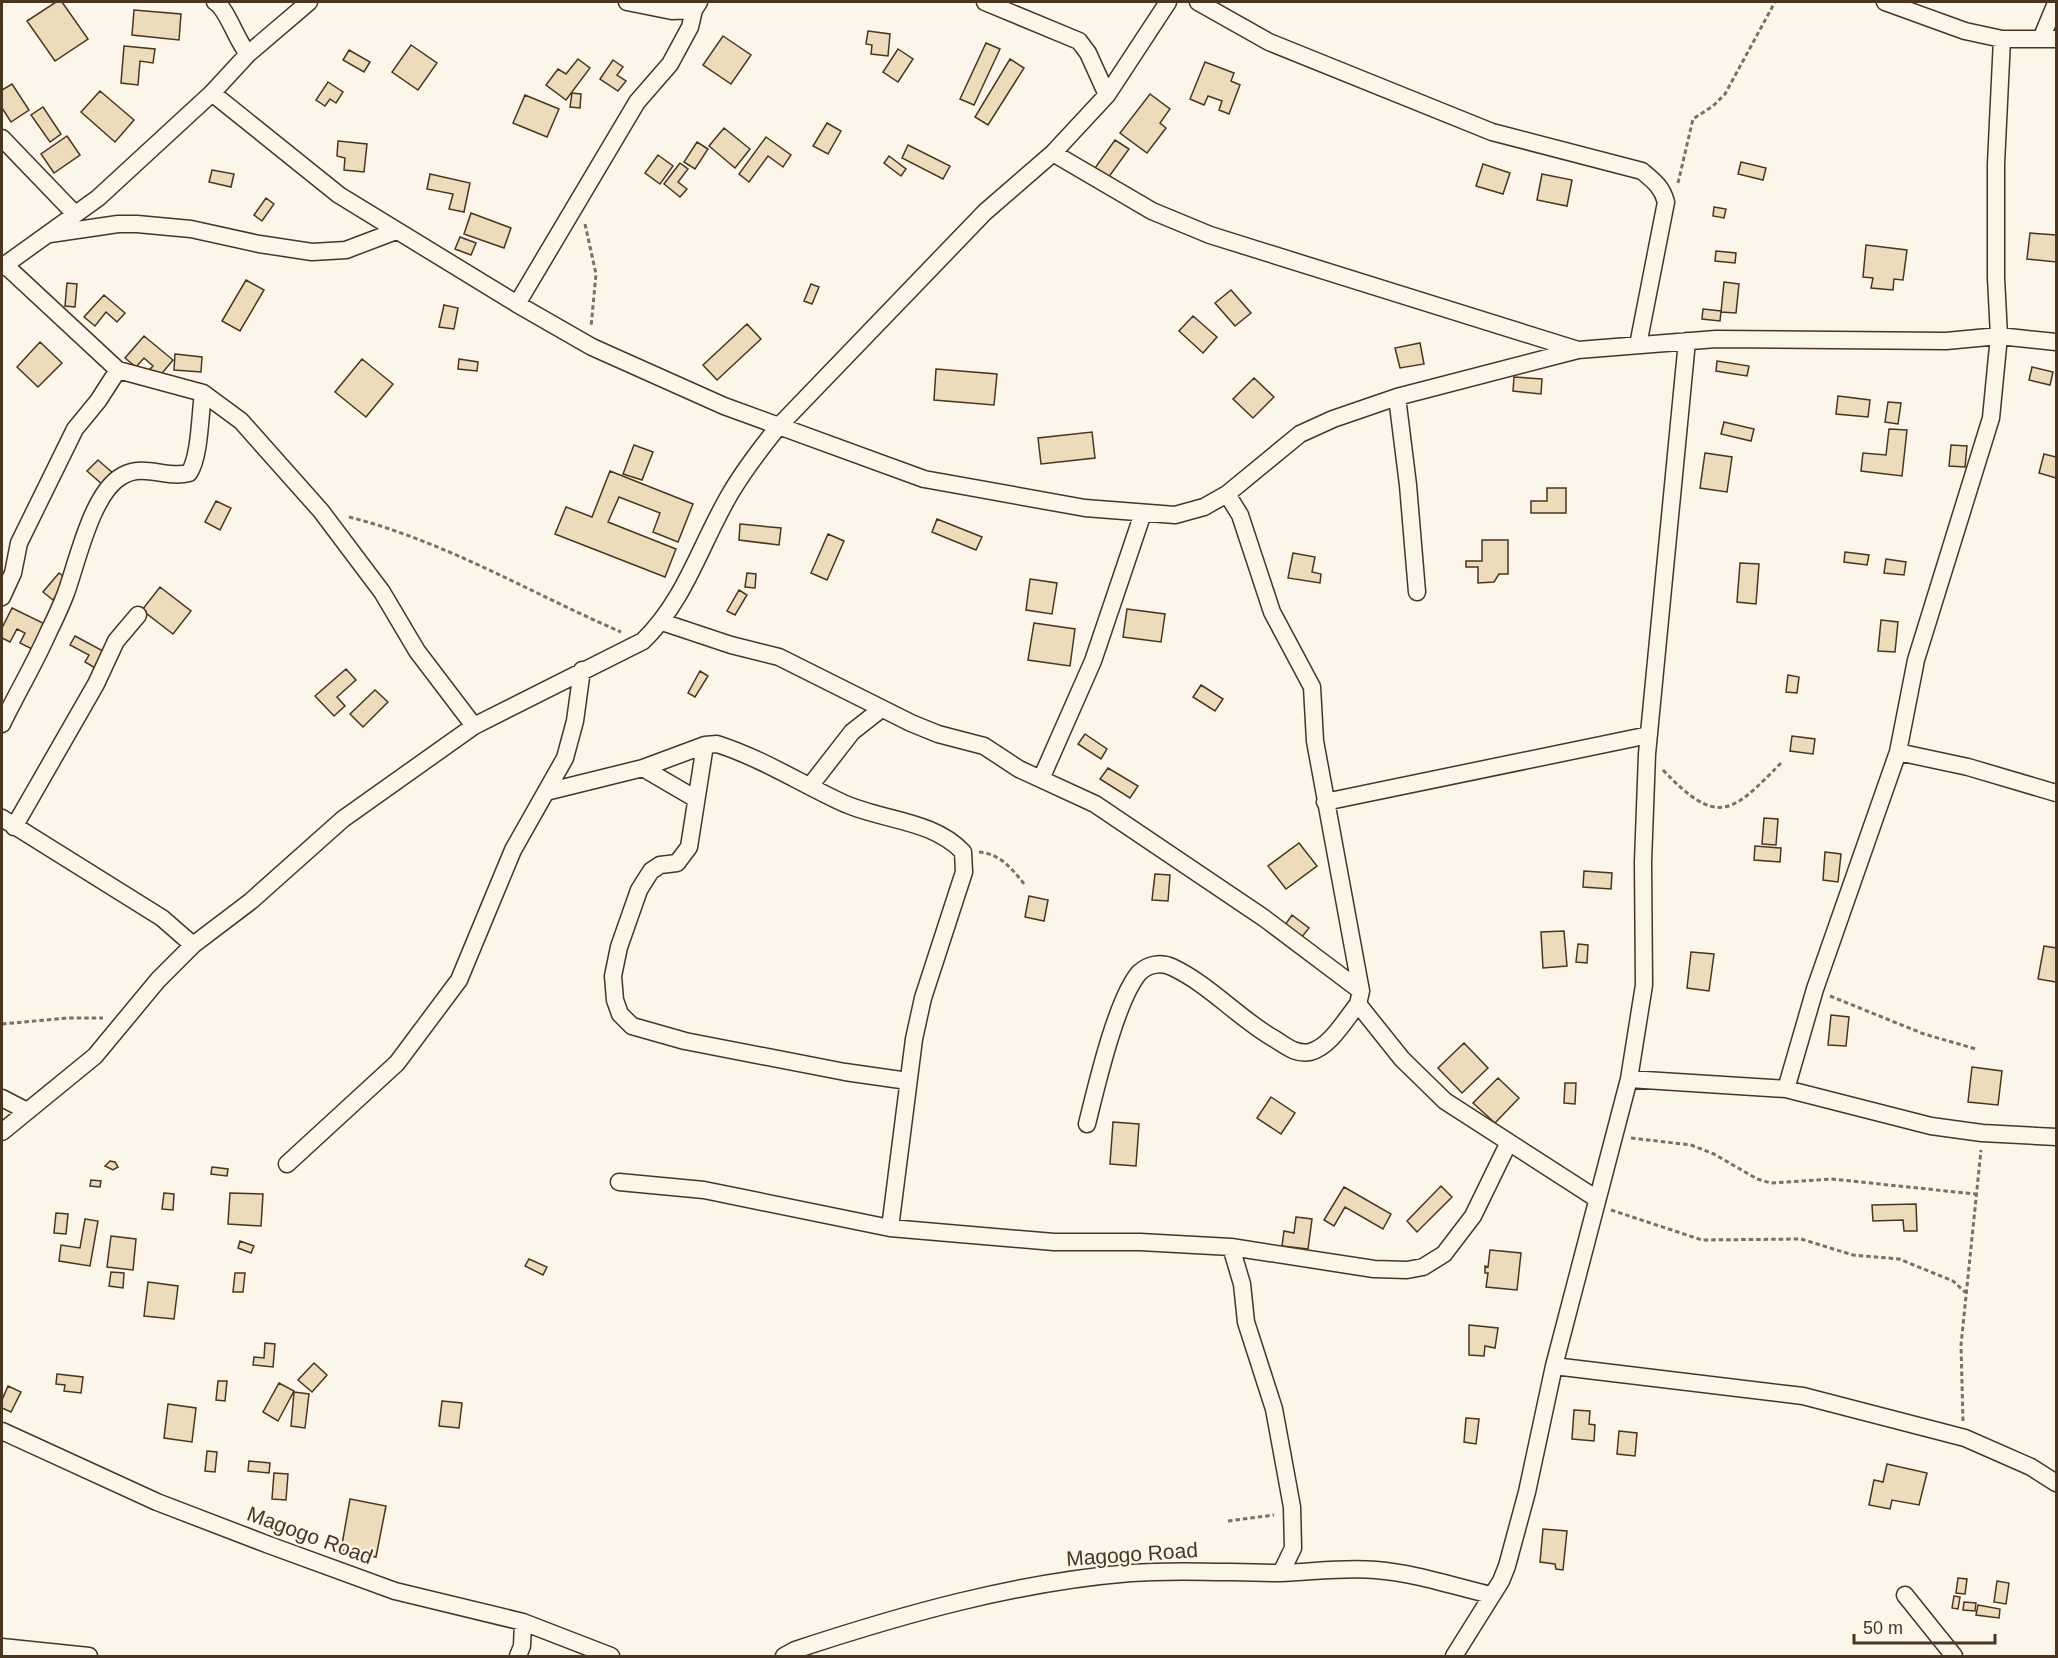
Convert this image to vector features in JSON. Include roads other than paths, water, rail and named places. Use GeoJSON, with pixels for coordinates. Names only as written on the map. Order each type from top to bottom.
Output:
{"type":"FeatureCollection","features":[{"type":"Feature","properties":{"kind":"street"},"geometry":{"type":"LineString","coordinates":[[215,2],[225,9],[231,29],[248,54]]}},
{"type":"Feature","properties":{"kind":"street"},"geometry":{"type":"LineString","coordinates":[[309,2],[248,54],[212,93],[98,198],[3,266],[118,370],[203,393],[241,421],[321,511],[382,592],[417,651],[474,726]]}},
{"type":"Feature","properties":{"kind":"street"},"geometry":{"type":"LineString","coordinates":[[517,304],[637,102],[670,64],[690,27],[697,6],[672,11],[627,2]]}},
{"type":"Feature","properties":{"kind":"street"},"geometry":{"type":"LineString","coordinates":[[985,2],[1079,40],[1088,53],[1107,95]]}},
{"type":"Feature","properties":{"kind":"street"},"geometry":{"type":"LineString","coordinates":[[2,1132],[95,1056],[129,1015],[194,945],[251,901],[342,819],[474,726],[643,641],[662,622],[676,603],[729,496],[751,460],[778,427],[985,212],[1053,153],[1107,95],[1168,2]]}},
{"type":"Feature","properties":{"kind":"street"},"geometry":{"type":"LineString","coordinates":[[1198,2],[1269,42],[1492,132],[1642,171],[1656,182],[1666,202],[1638,345]]}},
{"type":"Feature","properties":{"kind":"street"},"geometry":{"type":"LineString","coordinates":[[1885,2],[1965,31],[2002,39],[2049,39],[2056,3]]}},
{"type":"Feature","properties":{"kind":"street"},"geometry":{"type":"LineString","coordinates":[[1785,1089],[1815,989],[1898,752],[1916,660],[1991,418],[1999,336],[1996,278],[1996,164],[2002,39]]}},
{"type":"Feature","properties":{"kind":"street"},"geometry":{"type":"LineString","coordinates":[[212,93],[307,172],[396,231],[592,346],[778,427],[847,449],[924,479],[1085,508],[1175,515],[1204,507],[1227,494],[1300,434],[1333,419],[1397,397],[1578,351],[1687,341],[1946,340],[1999,336],[2056,342]]}},
{"type":"Feature","properties":{"kind":"street"},"geometry":{"type":"LineString","coordinates":[[2,138],[75,214]]}},
{"type":"Feature","properties":{"kind":"street"},"geometry":{"type":"LineString","coordinates":[[1053,153],[1152,210],[1210,235],[1578,351]]}},
{"type":"Feature","properties":{"kind":"street"},"geometry":{"type":"LineString","coordinates":[[46,234],[118,224],[137,224],[191,229],[259,244],[312,252],[346,250],[396,231]]}},
{"type":"Feature","properties":{"kind":"street"},"geometry":{"type":"LineString","coordinates":[[1454,1656],[1501,1581],[1518,1531],[1554,1366],[1629,1078],[1644,985],[1647,754],[1687,341]]}},
{"type":"Feature","properties":{"kind":"street"},"geometry":{"type":"LineString","coordinates":[[2,597],[14,573],[19,543],[75,429],[98,401],[118,370]]}},
{"type":"Feature","properties":{"kind":"street"},"geometry":{"type":"LineString","coordinates":[[2,724],[45,641],[66,594],[82,538],[110,487],[120,476],[130,472],[149,470],[180,476],[189,473],[197,457],[203,393]]}},
{"type":"Feature","properties":{"kind":"street"},"geometry":{"type":"LineString","coordinates":[[1397,397],[1408,485],[1417,592]]}},
{"type":"Feature","properties":{"kind":"street"},"geometry":{"type":"LineString","coordinates":[[1087,1124],[1100,1071],[1126,995],[1139,973],[1150,965],[1158,963],[1170,966],[1200,983],[1268,1035],[1299,1053],[1312,1051],[1324,1045],[1359,998],[1315,741],[1312,687],[1272,612],[1240,515],[1227,494]]}},
{"type":"Feature","properties":{"kind":"street"},"geometry":{"type":"LineString","coordinates":[[1041,779],[1093,661],[1143,513]]}},
{"type":"Feature","properties":{"kind":"street"},"geometry":{"type":"LineString","coordinates":[[2,552],[19,543]]}},
{"type":"Feature","properties":{"kind":"street"},"geometry":{"type":"LineString","coordinates":[[138,615],[116,641],[96,684],[8,823],[152,912],[194,945]]}},
{"type":"Feature","properties":{"kind":"street"},"geometry":{"type":"LineString","coordinates":[[662,622],[731,645],[779,657],[880,710],[938,734],[984,746],[1019,769],[1095,804],[1264,918],[1359,998],[1420,1079],[1445,1101],[1596,1202]]}},
{"type":"Feature","properties":{"kind":"street"},"geometry":{"type":"LineString","coordinates":[[287,1164],[397,1063],[459,980],[513,850],[565,758],[572,740],[582,670]]}},
{"type":"Feature","properties":{"kind":"street"},"geometry":{"type":"LineString","coordinates":[[810,786],[852,732],[880,710]]}},
{"type":"Feature","properties":{"kind":"street"},"geometry":{"type":"LineString","coordinates":[[1325,802],[1649,735]]}},
{"type":"Feature","properties":{"kind":"street"},"geometry":{"type":"LineString","coordinates":[[546,792],[643,768],[705,745],[717,744],[843,803],[940,833],[963,852],[964,872],[923,998],[908,1081],[890,1227]]}},
{"type":"Feature","properties":{"kind":"street"},"geometry":{"type":"LineString","coordinates":[[705,745],[689,847],[684,857],[677,863],[660,865],[651,871],[639,890],[631,911],[613,976],[615,1000],[620,1014],[632,1026],[685,1041],[845,1072],[908,1081]]}},
{"type":"Feature","properties":{"kind":"street"},"geometry":{"type":"LineString","coordinates":[[1898,752],[1968,767],[2056,793]]}},
{"type":"Feature","properties":{"kind":"street"},"geometry":{"type":"LineString","coordinates":[[643,768],[696,799]]}},
{"type":"Feature","properties":{"kind":"street"},"geometry":{"type":"LineString","coordinates":[[1629,1078],[1785,1089],[1891,1118],[1982,1133],[2056,1137]]}},
{"type":"Feature","properties":{"kind":"street"},"geometry":{"type":"LineString","coordinates":[[2,1098],[27,1112]]}},
{"type":"Feature","properties":{"kind":"street"},"geometry":{"type":"LineString","coordinates":[[619,1182],[704,1190],[890,1227],[1053,1242],[1140,1242],[1231,1247],[1374,1269],[1407,1270],[1423,1267],[1444,1254],[1473,1216],[1508,1143]]}},
{"type":"Feature","properties":{"kind":"street"},"geometry":{"type":"LineString","coordinates":[[1231,1247],[1242,1284],[1246,1322],[1274,1409],[1292,1507],[1293,1548],[1281,1573]]}},
{"type":"Feature","properties":{"kind":"street"},"geometry":{"type":"LineString","coordinates":[[1554,1366],[1803,1395],[1965,1438],[2031,1467],[2056,1483]]}},
{"type":"Feature","properties":{"kind":"street","name":"Magogo Road"},"geometry":{"type":"LineString","coordinates":[[2,1431],[157,1502],[317,1563],[395,1591],[523,1622],[611,1656]]}},
{"type":"Feature","properties":{"kind":"street","name":"Magogo Road"},"geometry":{"type":"LineString","coordinates":[[784,1656],[795,1650],[877,1623],[990,1595],[1070,1580],[1190,1570],[1281,1573],[1375,1569],[1491,1595]]}},
{"type":"Feature","properties":{"kind":"street"},"geometry":{"type":"LineString","coordinates":[[1905,1595],[1954,1656]]}},
{"type":"Feature","properties":{"kind":"street"},"geometry":{"type":"LineString","coordinates":[[518,1656],[522,1646],[523,1622]]}},
{"type":"Feature","properties":{"kind":"street"},"geometry":{"type":"LineString","coordinates":[[7,1650],[89,1656]]}}]}
